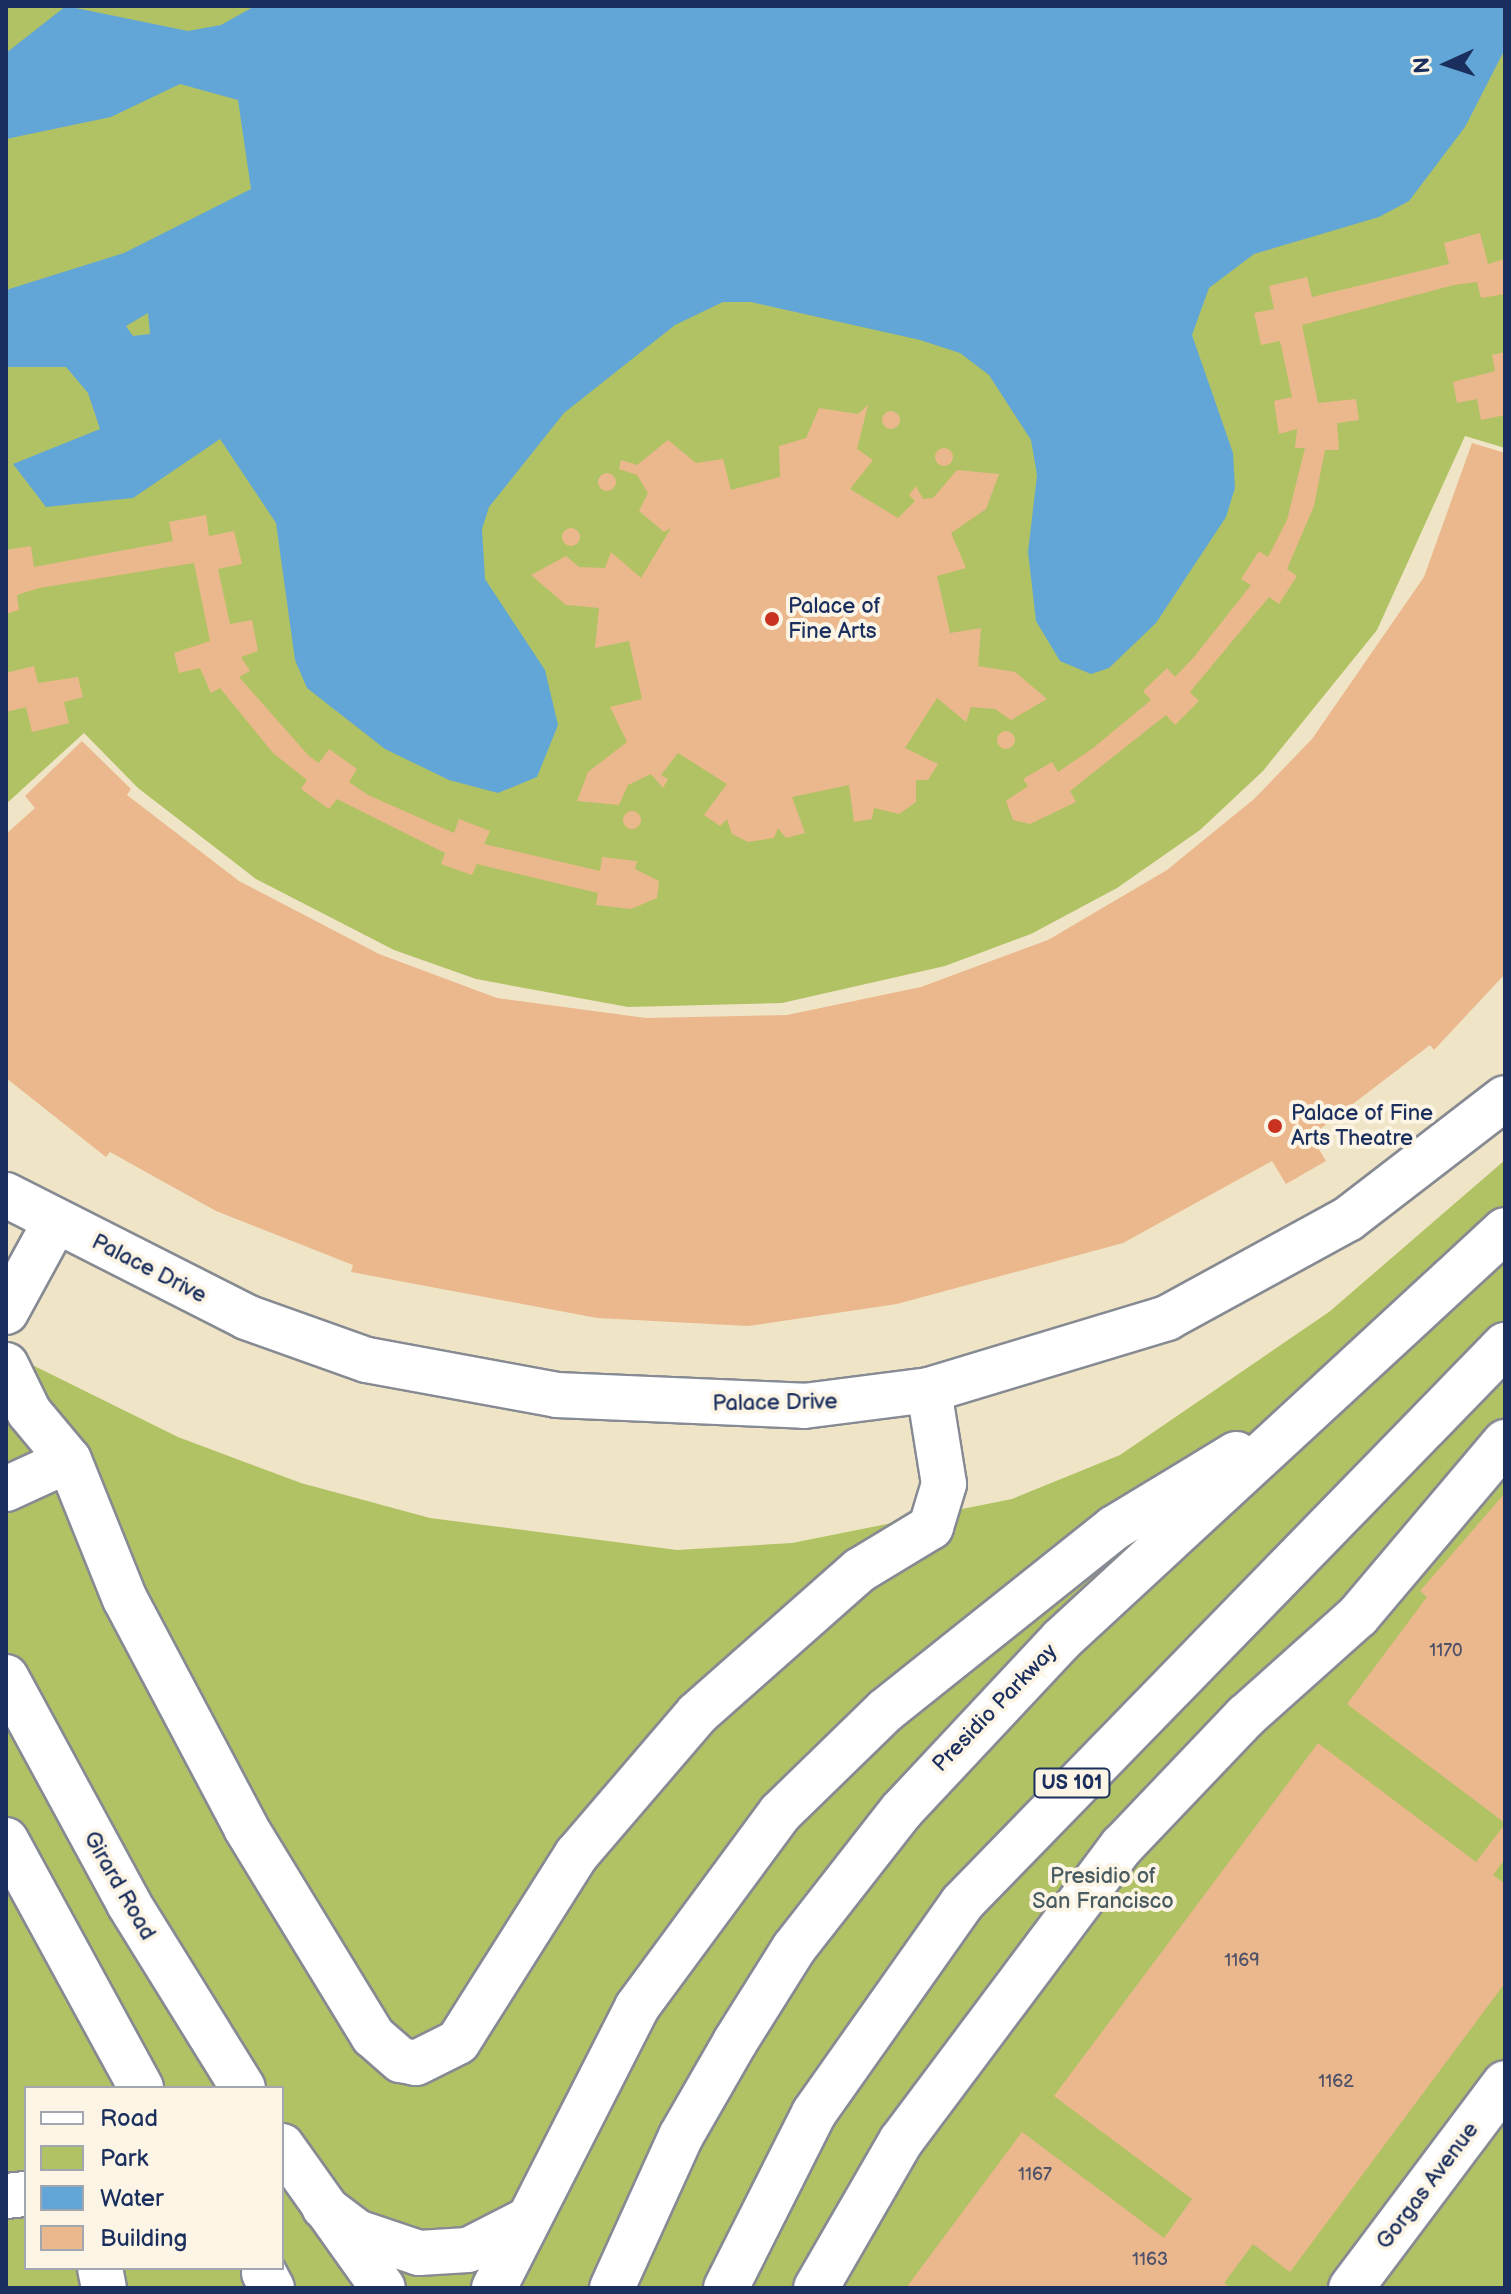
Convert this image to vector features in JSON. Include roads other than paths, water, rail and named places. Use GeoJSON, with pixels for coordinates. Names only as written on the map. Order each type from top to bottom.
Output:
{"type":"FeatureCollection","features":[{"type":"Feature","properties":{"kind":"main road","name":"Palace Drive"},"geometry":{"type":"LineString","coordinates":[[6,1195],[55,1222],[306,1341],[443,1378],[688,1405],[804,1406],[929,1390],[1105,1341],[1221,1293],[1402,1182],[1505,1098]]}},
{"type":"Feature","properties":{"kind":"main road"},"geometry":{"type":"LineString","coordinates":[[6,1312],[55,1222]]}},
{"type":"Feature","properties":{"kind":"main road","name":"Presidio Parkway"},"geometry":{"type":"LineString","coordinates":[[612,2288],[704,2094],[794,1948],[863,1856],[1029,1671],[1505,1230]]}},
{"type":"Feature","properties":{"kind":"main road","name":"US 101"},"geometry":{"type":"LineString","coordinates":[[726,2288],[814,2113],[962,1903],[1505,1345]]}},
{"type":"Feature","properties":{"kind":"main road"},"geometry":{"type":"LineString","coordinates":[[6,1365],[29,1412],[69,1460],[125,1599],[246,1828],[373,2036],[386,2051],[416,2063],[458,2042],[577,1854],[697,1714],[860,1570],[931,1527],[944,1484],[929,1390]]}},
{"type":"Feature","properties":{"kind":"main road"},"geometry":{"type":"LineString","coordinates":[[494,2288],[523,2222],[651,1987],[719,1887],[815,1777],[924,1678],[1114,1528],[1317,1406]]}},
{"type":"Feature","properties":{"kind":"main road"},"geometry":{"type":"LineString","coordinates":[[816,2288],[901,2141],[1122,1846],[1246,1716],[1358,1616],[1505,1442]]}},
{"type":"Feature","properties":{"kind":"main road"},"geometry":{"type":"LineString","coordinates":[[6,1489],[69,1460]]}},
{"type":"Feature","properties":{"kind":"main road","name":"Girard Road"},"geometry":{"type":"LineString","coordinates":[[6,1677],[123,1893],[242,2086]]}},
{"type":"Feature","properties":{"kind":"main road"},"geometry":{"type":"LineString","coordinates":[[6,1840],[140,2086]]}},
{"type":"Feature","properties":{"kind":"main road","name":"Gorgas Avenue"},"geometry":{"type":"LineString","coordinates":[[1351,2288],[1505,2083]]}},
{"type":"Feature","properties":{"kind":"main road"},"geometry":{"type":"LineString","coordinates":[[284,2149],[383,2288]]}},
{"type":"Feature","properties":{"kind":"main road"},"geometry":{"type":"LineString","coordinates":[[324,2207],[357,2232],[419,2253],[468,2250],[523,2222]]}},
{"type":"Feature","properties":{"kind":"water"},"geometry":{"type":"Polygon","coordinates":[[[66,6],[188,31],[221,25],[255,6],[1505,6],[1505,49],[1465,127],[1409,201],[1379,217],[1254,254],[1209,288],[1192,335],[1233,453],[1235,488],[1226,517],[1156,623],[1109,668],[1091,674],[1060,661],[1036,621],[1028,552],[1037,475],[1031,440],[989,375],[960,353],[920,340],[751,302],[723,302],[675,325],[564,413],[489,507],[482,529],[485,579],[545,670],[558,725],[537,777],[498,793],[449,780],[385,749],[307,688],[295,660],[276,523],[220,439],[133,498],[46,507],[13,464],[100,429],[88,393],[66,367],[6,367],[6,290],[124,253],[251,189],[238,100],[180,84],[111,117],[6,139],[6,53],[66,6]],[[148,313],[126,326],[133,336],[150,334],[148,313]]]}},
{"type":"Feature","properties":{"kind":"place","name":"Palace of Fine Arts"},"geometry":{"type":"Point","coordinates":[772,619]}},
{"type":"Feature","properties":{"kind":"place","name":"Palace of Fine Arts Theatre"},"geometry":{"type":"Point","coordinates":[1275,1126]}},
{"type":"Feature","properties":{"kind":"park label","name":"Presidio of San Francisco"},"geometry":{"type":"Point","coordinates":[1103,1888]}}]}
